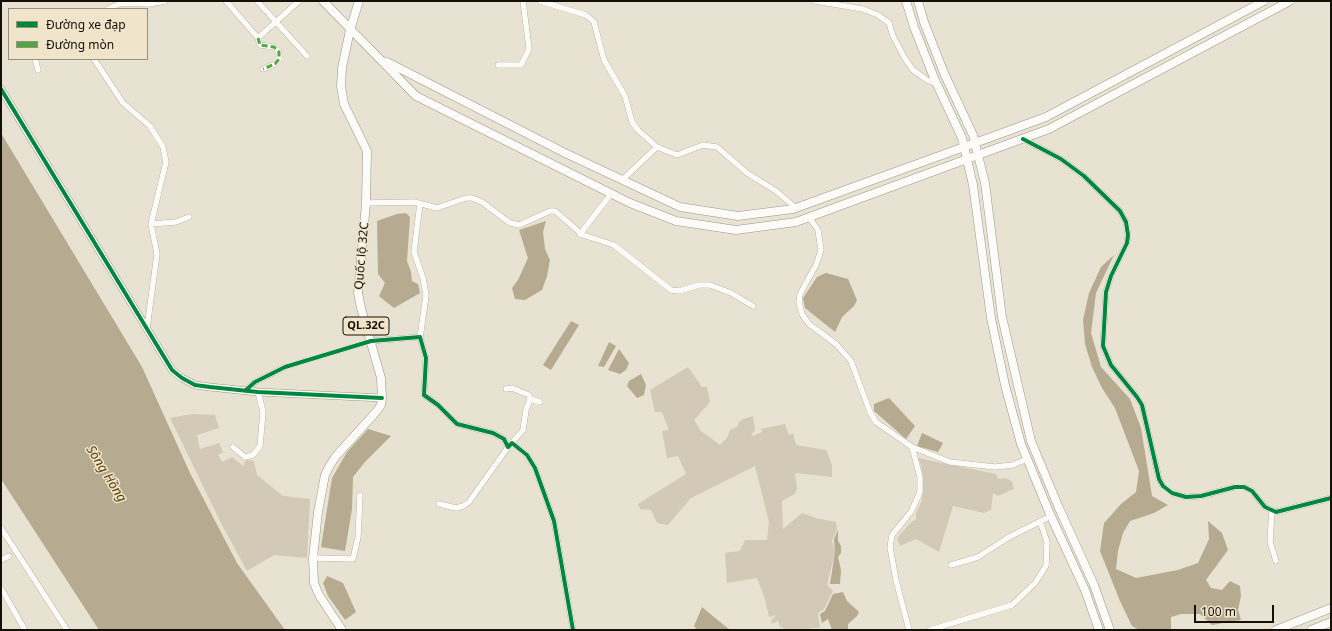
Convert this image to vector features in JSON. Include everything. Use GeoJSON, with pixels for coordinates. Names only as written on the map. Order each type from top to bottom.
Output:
{"type":"FeatureCollection","features":[{"type":"Feature","properties":{"kind":"main road"},"geometry":{"type":"LineString","coordinates":[[323,1],[416,96],[630,203],[676,221],[736,230],[796,222],[1049,129],[1290,1]]}},
{"type":"Feature","properties":{"kind":"main road","name":"Quốc lộ 32C"},"geometry":{"type":"LineString","coordinates":[[359,1],[350,30],[342,68],[342,96],[347,112],[367,151],[366,204],[358,293],[381,378],[382,398]]}},
{"type":"Feature","properties":{"kind":"main road"},"geometry":{"type":"LineString","coordinates":[[906,1],[914,27],[937,84],[962,138],[973,185],[980,244],[993,325],[1005,385],[1021,444],[1051,516],[1085,590],[1099,630]]}},
{"type":"Feature","properties":{"kind":"main road"},"geometry":{"type":"LineString","coordinates":[[918,1],[924,22],[944,73],[975,143],[985,183],[1002,317],[1031,441],[1059,508],[1094,585],[1110,630]]}},
{"type":"Feature","properties":{"kind":"main road"},"geometry":{"type":"LineString","coordinates":[[381,59],[565,153],[680,207],[738,216],[796,208],[1046,117],[1264,1]]}},
{"type":"Feature","properties":{"kind":"main road"},"geometry":{"type":"LineString","coordinates":[[1208,30],[1213,41]]}},
{"type":"Feature","properties":{"kind":"main road"},"geometry":{"type":"LineString","coordinates":[[342,630],[316,590],[313,577],[313,558],[318,512],[325,475],[336,456],[381,405],[382,398]]}},
{"type":"Feature","properties":{"kind":"main road"},"geometry":{"type":"LineString","coordinates":[[1276,630],[1331,608]]}},
{"type":"Feature","properties":{"kind":"main road"},"geometry":{"type":"LineString","coordinates":[[1311,630],[1331,622]]}},
{"type":"Feature","properties":{"kind":"street"},"geometry":{"type":"LineString","coordinates":[[110,8],[121,3],[157,4],[165,1]]}},
{"type":"Feature","properties":{"kind":"street"},"geometry":{"type":"LineString","coordinates":[[226,1],[258,38],[260,45],[274,48],[278,52],[279,59],[275,64],[263,69]]}},
{"type":"Feature","properties":{"kind":"street"},"geometry":{"type":"LineString","coordinates":[[257,1],[307,56]]}},
{"type":"Feature","properties":{"kind":"street"},"geometry":{"type":"LineString","coordinates":[[258,38],[299,1]]}},
{"type":"Feature","properties":{"kind":"street"},"geometry":{"type":"LineString","coordinates":[[498,64],[521,65],[529,49],[523,1]]}},
{"type":"Feature","properties":{"kind":"street"},"geometry":{"type":"LineString","coordinates":[[540,1],[586,15],[594,22],[604,60],[625,96],[632,122],[638,130],[657,147],[676,155],[703,145],[717,147],[747,173],[776,191],[796,208]]}},
{"type":"Feature","properties":{"kind":"street"},"geometry":{"type":"LineString","coordinates":[[815,1],[863,9],[889,23],[900,50],[913,70],[927,80],[937,84]]}},
{"type":"Feature","properties":{"kind":"street"},"geometry":{"type":"LineString","coordinates":[[34,60],[38,70]]}},
{"type":"Feature","properties":{"kind":"street"},"geometry":{"type":"LineString","coordinates":[[95,60],[123,103],[150,126],[163,147],[166,162],[152,224],[157,254],[147,328]]}},
{"type":"Feature","properties":{"kind":"street"},"geometry":{"type":"LineString","coordinates":[[1,89],[172,370],[182,378],[195,385],[258,392],[382,398]]}},
{"type":"Feature","properties":{"kind":"street"},"geometry":{"type":"LineString","coordinates":[[1023,139],[1061,159],[1084,176],[1120,211],[1126,222],[1128,235],[1127,243],[1111,276],[1106,292],[1103,346],[1111,365],[1142,405],[1161,483],[1172,493],[1186,497],[1201,496],[1235,487],[1244,487],[1252,491],[1265,507],[1272,511],[1280,512],[1318,500],[1331,498]]}},
{"type":"Feature","properties":{"kind":"street"},"geometry":{"type":"LineString","coordinates":[[622,180],[657,147]]}},
{"type":"Feature","properties":{"kind":"street"},"geometry":{"type":"LineString","coordinates":[[580,234],[611,194]]}},
{"type":"Feature","properties":{"kind":"street"},"geometry":{"type":"LineString","coordinates":[[366,204],[420,203],[437,208],[466,198],[476,199],[510,223],[519,225],[550,211],[559,212],[580,234],[587,238],[614,245],[671,290],[679,291],[699,285],[710,285],[731,293],[753,306]]}},
{"type":"Feature","properties":{"kind":"street"},"geometry":{"type":"LineString","coordinates":[[420,203],[414,252],[423,278],[426,295],[420,338],[426,358],[424,395],[438,405],[454,422],[465,427],[493,433],[504,439],[508,447]]}},
{"type":"Feature","properties":{"kind":"street"},"geometry":{"type":"LineString","coordinates":[[152,224],[176,222],[189,217]]}},
{"type":"Feature","properties":{"kind":"street"},"geometry":{"type":"LineString","coordinates":[[809,217],[820,235],[820,250],[816,265],[800,294],[799,302],[802,314],[809,324],[836,344],[851,361],[870,412],[876,422],[912,447],[950,462],[995,467],[1013,465],[1027,460]]}},
{"type":"Feature","properties":{"kind":"street"},"geometry":{"type":"LineString","coordinates":[[246,390],[255,382],[285,367],[371,341],[406,337],[420,338]]}},
{"type":"Feature","properties":{"kind":"street"},"geometry":{"type":"LineString","coordinates":[[506,389],[512,388],[529,395],[530,399],[540,402]]}},
{"type":"Feature","properties":{"kind":"street"},"geometry":{"type":"LineString","coordinates":[[233,447],[245,457],[253,455],[260,446],[262,412],[258,392]]}},
{"type":"Feature","properties":{"kind":"street"},"geometry":{"type":"LineString","coordinates":[[439,504],[456,508],[464,506],[469,502],[508,447],[523,430],[526,410],[530,399]]}},
{"type":"Feature","properties":{"kind":"street"},"geometry":{"type":"LineString","coordinates":[[508,447],[512,444],[527,455],[535,468],[542,493],[551,511],[573,630]]}},
{"type":"Feature","properties":{"kind":"street"},"geometry":{"type":"LineString","coordinates":[[909,630],[896,580],[890,547],[892,535],[911,512],[920,492],[920,477],[912,447]]}},
{"type":"Feature","properties":{"kind":"street"},"geometry":{"type":"LineString","coordinates":[[313,558],[353,559],[358,536],[360,495]]}},
{"type":"Feature","properties":{"kind":"street"},"geometry":{"type":"LineString","coordinates":[[1272,511],[1270,542],[1276,561]]}},
{"type":"Feature","properties":{"kind":"street"},"geometry":{"type":"LineString","coordinates":[[950,566],[978,557],[1009,537],[1051,516]]}},
{"type":"Feature","properties":{"kind":"street"},"geometry":{"type":"LineString","coordinates":[[930,630],[1012,605],[1035,583],[1046,566],[1047,542],[1040,521]]}},
{"type":"Feature","properties":{"kind":"street"},"geometry":{"type":"LineString","coordinates":[[1,528],[67,630]]}},
{"type":"Feature","properties":{"kind":"street"},"geometry":{"type":"LineString","coordinates":[[1,560],[9,556]]}},
{"type":"Feature","properties":{"kind":"street"},"geometry":{"type":"LineString","coordinates":[[1,588],[26,630]]}},
{"type":"Feature","properties":{"kind":"shaded area"},"geometry":{"type":"Polygon","coordinates":[[[688,367],[702,387],[707,387],[710,402],[694,420],[701,431],[720,445],[727,438],[730,430],[737,427],[739,422],[753,416],[755,431],[751,434],[753,436],[762,432],[761,429],[785,424],[789,435],[793,433],[796,445],[826,450],[832,465],[832,477],[795,473],[797,488],[795,494],[782,501],[783,529],[802,513],[816,518],[836,522],[837,529],[832,541],[835,552],[827,585],[833,591],[824,609],[818,613],[820,628],[811,628],[808,630],[788,630],[780,627],[778,621],[771,624],[772,619],[777,615],[769,617],[765,599],[757,578],[727,583],[725,553],[740,551],[745,540],[767,540],[769,522],[755,466],[691,498],[668,525],[657,523],[651,510],[640,509],[638,504],[686,474],[678,456],[667,458],[662,431],[669,430],[662,412],[655,412],[650,390],[688,367]]]}},
{"type":"Feature","properties":{"kind":"shaded area"},"geometry":{"type":"Polygon","coordinates":[[[192,414],[215,415],[219,428],[197,435],[200,449],[219,443],[223,452],[218,455],[222,462],[232,457],[243,466],[246,460],[254,461],[257,475],[283,496],[310,499],[307,558],[274,555],[247,571],[222,525],[170,418],[192,414]]]}},
{"type":"Feature","properties":{"kind":"shaded area"},"geometry":{"type":"Polygon","coordinates":[[[918,458],[996,474],[998,479],[1005,478],[1012,481],[1014,489],[998,496],[993,493],[991,510],[984,513],[953,506],[939,552],[916,539],[900,546],[897,538],[912,521],[916,520],[916,513],[922,500],[923,487],[921,465],[918,458]]]}},
{"type":"Feature","properties":{"kind":"water","name":"Sông Hồng"},"geometry":{"type":"Polygon","coordinates":[[[1,133],[142,367],[190,473],[237,563],[285,630],[99,630],[1,479],[1,133]]]}},
{"type":"Feature","properties":{"kind":"water"},"geometry":{"type":"Polygon","coordinates":[[[406,213],[410,217],[407,261],[411,272],[412,281],[418,284],[420,293],[394,308],[379,296],[385,283],[378,274],[377,221],[397,214],[406,213]]]}},
{"type":"Feature","properties":{"kind":"water"},"geometry":{"type":"Polygon","coordinates":[[[546,221],[543,232],[545,249],[550,260],[547,276],[542,290],[525,300],[515,299],[512,288],[518,280],[528,258],[519,230],[546,221]]]}},
{"type":"Feature","properties":{"kind":"water"},"geometry":{"type":"Polygon","coordinates":[[[1114,255],[1096,293],[1091,333],[1101,367],[1130,399],[1141,428],[1152,496],[1168,505],[1154,513],[1130,521],[1123,533],[1118,551],[1116,569],[1136,578],[1178,570],[1198,563],[1209,539],[1208,521],[1222,533],[1228,550],[1206,580],[1211,588],[1222,590],[1230,581],[1240,586],[1241,596],[1238,610],[1241,620],[1212,625],[1200,614],[1181,614],[1171,617],[1171,630],[1139,630],[1132,626],[1120,601],[1100,551],[1104,523],[1121,504],[1136,492],[1139,471],[1115,408],[1102,388],[1092,367],[1085,344],[1083,320],[1089,293],[1101,267],[1114,255]]]}},
{"type":"Feature","properties":{"kind":"water"},"geometry":{"type":"Polygon","coordinates":[[[826,273],[848,279],[857,300],[854,306],[842,317],[835,332],[805,308],[803,298],[817,277],[826,273]]]}},
{"type":"Feature","properties":{"kind":"water"},"geometry":{"type":"Polygon","coordinates":[[[571,321],[579,325],[551,370],[543,365],[571,321]]]}},
{"type":"Feature","properties":{"kind":"water"},"geometry":{"type":"Polygon","coordinates":[[[609,342],[616,346],[604,367],[598,366],[609,342]]]}},
{"type":"Feature","properties":{"kind":"water"},"geometry":{"type":"Polygon","coordinates":[[[619,349],[629,363],[626,370],[620,374],[608,370],[619,349]]]}},
{"type":"Feature","properties":{"kind":"water"},"geometry":{"type":"Polygon","coordinates":[[[641,374],[646,385],[644,395],[637,398],[627,386],[629,381],[641,374]]]}},
{"type":"Feature","properties":{"kind":"water"},"geometry":{"type":"Polygon","coordinates":[[[889,398],[915,426],[906,439],[874,411],[874,404],[889,398]]]}},
{"type":"Feature","properties":{"kind":"water"},"geometry":{"type":"Polygon","coordinates":[[[368,429],[391,436],[364,463],[353,477],[352,509],[345,551],[321,547],[332,478],[347,452],[368,429]]]}},
{"type":"Feature","properties":{"kind":"water"},"geometry":{"type":"Polygon","coordinates":[[[922,433],[943,443],[938,452],[917,446],[922,433]]]}},
{"type":"Feature","properties":{"kind":"water"},"geometry":{"type":"Polygon","coordinates":[[[838,530],[838,541],[841,546],[841,553],[838,557],[841,570],[840,584],[830,584],[835,552],[834,539],[838,530]]]}},
{"type":"Feature","properties":{"kind":"water"},"geometry":{"type":"Polygon","coordinates":[[[327,576],[343,583],[356,612],[345,620],[328,596],[323,583],[327,576]]]}},
{"type":"Feature","properties":{"kind":"water"},"geometry":{"type":"Polygon","coordinates":[[[843,592],[847,601],[859,612],[857,616],[848,624],[848,630],[832,630],[828,619],[822,623],[820,614],[825,611],[833,594],[843,592]]]}},
{"type":"Feature","properties":{"kind":"water"},"geometry":{"type":"Polygon","coordinates":[[[702,607],[730,630],[697,630],[694,626],[702,607]]]}},
{"type":"Feature","properties":{"kind":"marked path"},"geometry":{"type":"LineString","coordinates":[[258,38],[260,45],[274,47],[279,52],[279,59],[275,64],[263,69]]}},
{"type":"Feature","properties":{"kind":"cycle path"},"geometry":{"type":"LineString","coordinates":[[1,89],[172,370],[182,378],[195,385],[258,392],[382,398]]}},
{"type":"Feature","properties":{"kind":"cycle path"},"geometry":{"type":"LineString","coordinates":[[1023,139],[1061,159],[1084,176],[1120,211],[1126,222],[1128,235],[1127,243],[1111,276],[1106,292],[1103,346],[1111,365],[1142,405],[1159,479],[1163,486],[1172,493],[1186,497],[1201,496],[1235,487],[1244,487],[1252,491],[1265,507],[1276,512],[1331,498]]}},
{"type":"Feature","properties":{"kind":"cycle path"},"geometry":{"type":"LineString","coordinates":[[246,390],[255,382],[285,367],[371,341],[420,337],[426,358],[424,395],[438,405],[457,424],[493,433],[504,439],[508,447],[512,443],[527,455],[535,468],[554,521],[573,630]]}}]}
